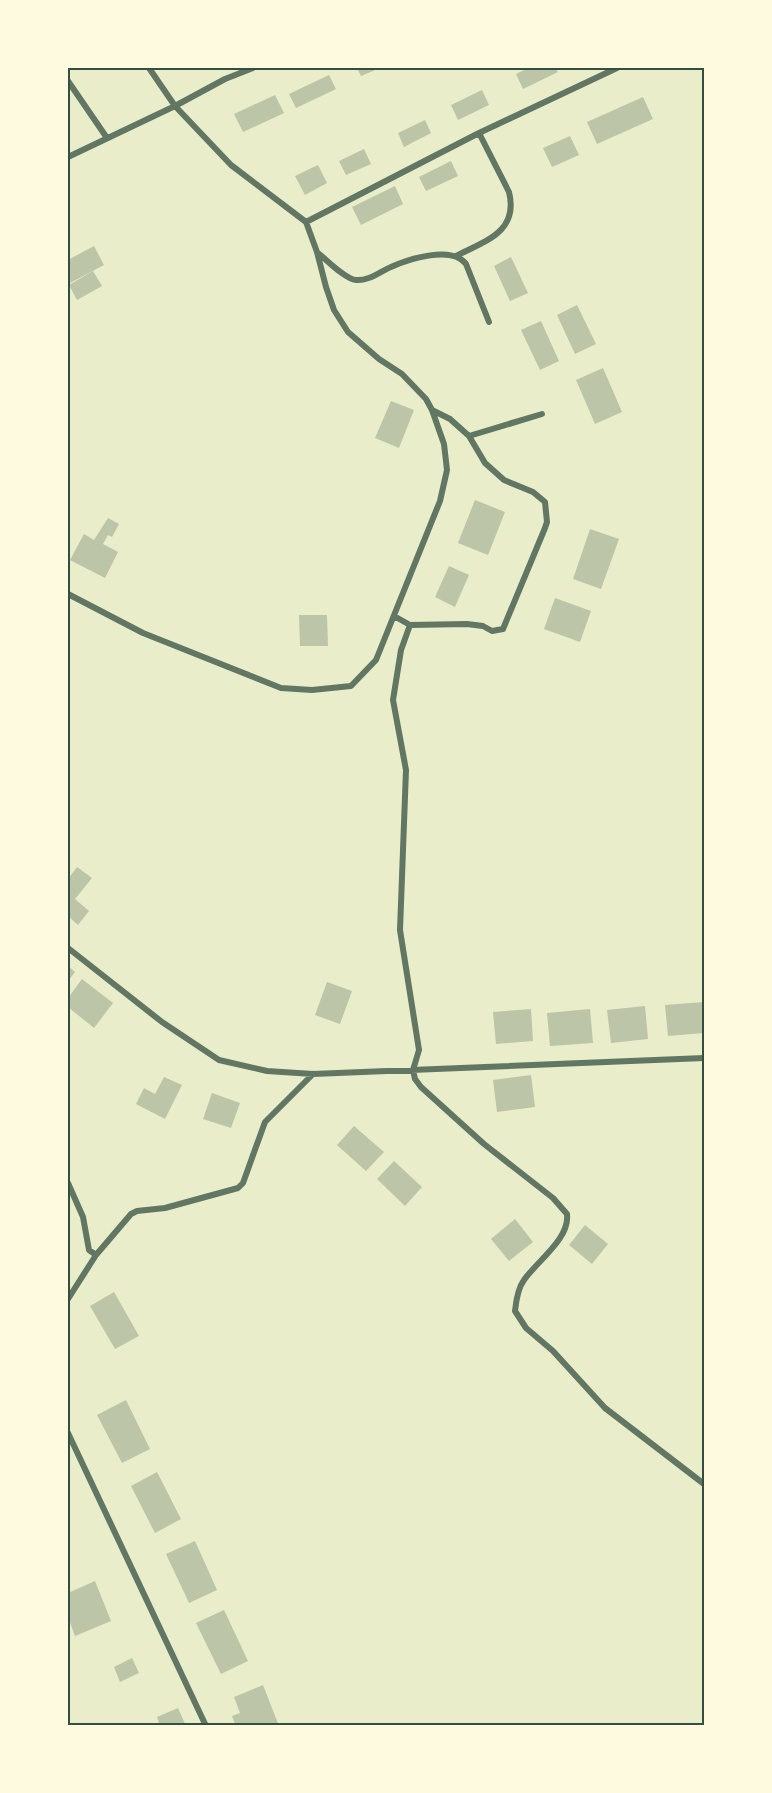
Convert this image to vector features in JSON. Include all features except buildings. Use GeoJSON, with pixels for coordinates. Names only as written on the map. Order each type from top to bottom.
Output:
{"type":"FeatureCollection","features":[{"type":"Feature","properties":{"kind":"street"},"geometry":{"type":"LineString","coordinates":[[68,594],[143,633],[282,688],[312,690],[351,686],[376,660],[440,501],[447,470],[444,444],[426,399],[402,374],[379,359],[348,332],[334,310],[306,222],[231,165],[175,106],[149,68]]}},
{"type":"Feature","properties":{"kind":"street"},"geometry":{"type":"LineString","coordinates":[[68,157],[175,106],[225,79],[253,68]]}},
{"type":"Feature","properties":{"kind":"street"},"geometry":{"type":"LineString","coordinates":[[306,222],[479,133],[617,68]]}},
{"type":"Feature","properties":{"kind":"street"},"geometry":{"type":"LineString","coordinates":[[68,81],[107,138]]}},
{"type":"Feature","properties":{"kind":"street"},"geometry":{"type":"LineString","coordinates":[[317,252],[349,279],[358,281],[429,255],[456,256],[501,232],[508,222],[511,201],[509,192],[479,133]]}},
{"type":"Feature","properties":{"kind":"street"},"geometry":{"type":"LineString","coordinates":[[456,256],[466,264],[489,322]]}},
{"type":"Feature","properties":{"kind":"street"},"geometry":{"type":"LineString","coordinates":[[394,616],[410,626],[467,624],[483,626],[492,631],[503,629],[547,522],[544,502],[533,492],[504,480],[485,462],[470,436],[450,419],[432,410]]}},
{"type":"Feature","properties":{"kind":"street"},"geometry":{"type":"LineString","coordinates":[[470,436],[542,414]]}},
{"type":"Feature","properties":{"kind":"street"},"geometry":{"type":"LineString","coordinates":[[410,626],[401,650],[393,700],[406,770],[400,930],[419,1050],[412,1070],[415,1079],[484,1144],[553,1198],[567,1214],[565,1229],[551,1250],[523,1281],[514,1311],[519,1320],[553,1351],[605,1408],[705,1484]]}},
{"type":"Feature","properties":{"kind":"street"},"geometry":{"type":"LineString","coordinates":[[68,948],[162,1022],[219,1060],[267,1071],[313,1074],[705,1058]]}},
{"type":"Feature","properties":{"kind":"street"},"geometry":{"type":"LineString","coordinates":[[68,1299],[96,1255],[132,1214],[137,1211],[165,1208],[238,1188],[243,1183],[266,1122],[313,1074]]}},
{"type":"Feature","properties":{"kind":"street"},"geometry":{"type":"LineString","coordinates":[[68,1183],[83,1216],[89,1250],[96,1255]]}},
{"type":"Feature","properties":{"kind":"street"},"geometry":{"type":"LineString","coordinates":[[68,1433],[206,1725]]}}]}
